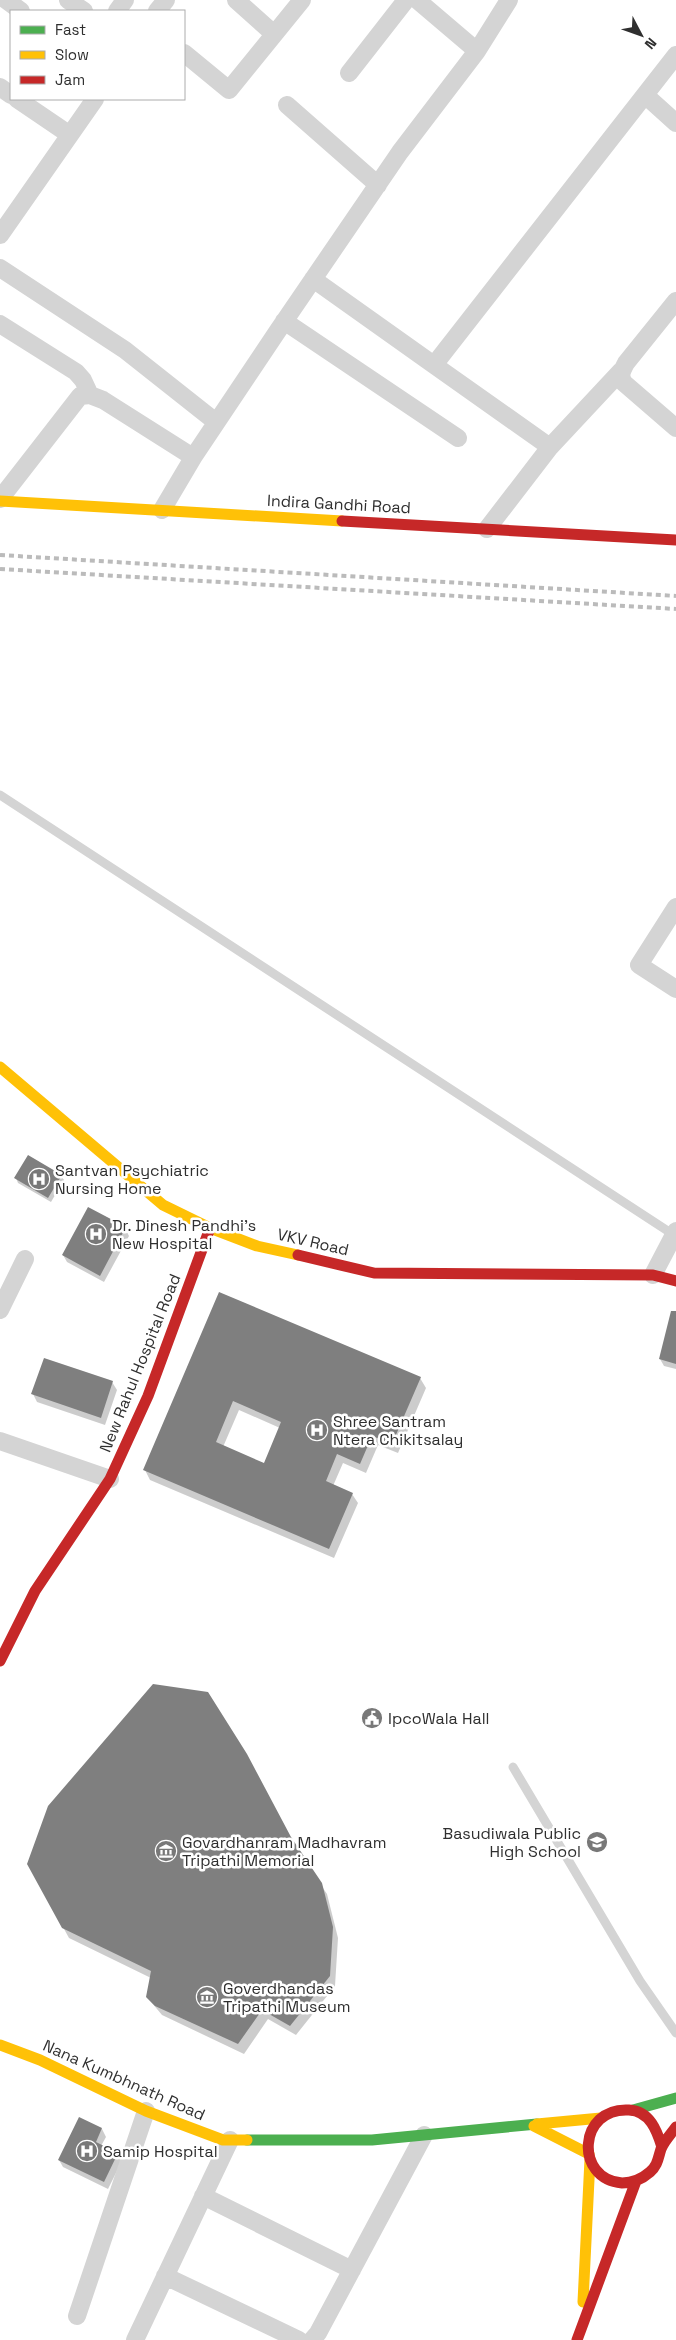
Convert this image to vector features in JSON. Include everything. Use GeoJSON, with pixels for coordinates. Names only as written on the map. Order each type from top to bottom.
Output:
{"type":"FeatureCollection","features":[{"type":"Feature","properties":{"kind":"main road","name":"Indira Gandhi Road"},"geometry":{"type":"LineString","coordinates":[[0,500],[676,540]]}},
{"type":"Feature","properties":{"kind":"main road","name":"VKV Road"},"geometry":{"type":"LineString","coordinates":[[0,1067],[163,1205],[210,1228],[257,1246],[374,1273],[653,1275],[676,1281]]}},
{"type":"Feature","properties":{"kind":"main road","name":"New Rahul Hospital Road"},"geometry":{"type":"LineString","coordinates":[[0,1661],[34,1591],[110,1479],[148,1396],[210,1228]]}},
{"type":"Feature","properties":{"kind":"main road","name":"Nana Kumbhnath Road"},"geometry":{"type":"LineString","coordinates":[[0,2045],[40,2060],[146,2111],[223,2140],[372,2140],[534,2126],[601,2118]]}},
{"type":"Feature","properties":{"kind":"main road"},"geometry":{"type":"LineString","coordinates":[[633,2110],[676,2098]]}},
{"type":"Feature","properties":{"kind":"main road"},"geometry":{"type":"LineString","coordinates":[[534,2126],[589,2157],[604,2177],[616,2182],[629,2183],[652,2171],[659,2160],[662,2147],[660,2134],[654,2123],[644,2114],[633,2110],[622,2109],[610,2112],[593,2126],[589,2137],[589,2157],[582,2328]]}},
{"type":"Feature","properties":{"kind":"main road"},"geometry":{"type":"LineString","coordinates":[[662,2147],[676,2127]]}},
{"type":"Feature","properties":{"kind":"main road"},"geometry":{"type":"LineString","coordinates":[[577,2340],[636,2181]]}},
{"type":"Feature","properties":{"kind":"street"},"geometry":{"type":"LineString","coordinates":[[6,0],[20,10]]}},
{"type":"Feature","properties":{"kind":"street"},"geometry":{"type":"LineString","coordinates":[[68,0],[83,10]]}},
{"type":"Feature","properties":{"kind":"street"},"geometry":{"type":"LineString","coordinates":[[158,10],[166,0]]}},
{"type":"Feature","properties":{"kind":"street"},"geometry":{"type":"LineString","coordinates":[[236,0],[274,34]]}},
{"type":"Feature","properties":{"kind":"street"},"geometry":{"type":"LineString","coordinates":[[185,54],[228,90],[302,0]]}},
{"type":"Feature","properties":{"kind":"street"},"geometry":{"type":"LineString","coordinates":[[349,73],[406,0]]}},
{"type":"Feature","properties":{"kind":"street"},"geometry":{"type":"LineString","coordinates":[[417,0],[477,51]]}},
{"type":"Feature","properties":{"kind":"street"},"geometry":{"type":"LineString","coordinates":[[162,510],[193,457],[284,321],[378,185],[477,51],[509,0]]}},
{"type":"Feature","properties":{"kind":"street"},"geometry":{"type":"LineString","coordinates":[[434,365],[676,55]]}},
{"type":"Feature","properties":{"kind":"street"},"geometry":{"type":"LineString","coordinates":[[645,95],[676,123]]}},
{"type":"Feature","properties":{"kind":"street"},"geometry":{"type":"LineString","coordinates":[[18,100],[70,135]]}},
{"type":"Feature","properties":{"kind":"street"},"geometry":{"type":"LineString","coordinates":[[0,235],[94,100]]}},
{"type":"Feature","properties":{"kind":"street"},"geometry":{"type":"LineString","coordinates":[[287,105],[378,185]]}},
{"type":"Feature","properties":{"kind":"street"},"geometry":{"type":"LineString","coordinates":[[0,268],[125,350],[216,422]]}},
{"type":"Feature","properties":{"kind":"street"},"geometry":{"type":"LineString","coordinates":[[313,279],[550,447]]}},
{"type":"Feature","properties":{"kind":"street"},"geometry":{"type":"LineString","coordinates":[[487,529],[550,447],[621,371],[676,301]]}},
{"type":"Feature","properties":{"kind":"street"},"geometry":{"type":"LineString","coordinates":[[284,321],[458,438]]}},
{"type":"Feature","properties":{"kind":"street"},"geometry":{"type":"LineString","coordinates":[[0,324],[76,372],[83,380],[90,395]]}},
{"type":"Feature","properties":{"kind":"street"},"geometry":{"type":"LineString","coordinates":[[621,371],[621,378],[624,383],[676,428]]}},
{"type":"Feature","properties":{"kind":"street"},"geometry":{"type":"LineString","coordinates":[[0,500],[80,396],[90,395],[103,400],[193,457]]}},
{"type":"Feature","properties":{"kind":"street"},"geometry":{"type":"LineString","coordinates":[[676,907],[639,964],[676,989]]}},
{"type":"Feature","properties":{"kind":"street"},"geometry":{"type":"LineString","coordinates":[[653,1275],[675,1233]]}},
{"type":"Feature","properties":{"kind":"street"},"geometry":{"type":"LineString","coordinates":[[0,1310],[25,1259]]}},
{"type":"Feature","properties":{"kind":"street"},"geometry":{"type":"LineString","coordinates":[[0,1441],[110,1479]]}},
{"type":"Feature","properties":{"kind":"street"},"geometry":{"type":"LineString","coordinates":[[77,2316],[146,2111]]}},
{"type":"Feature","properties":{"kind":"street"},"geometry":{"type":"LineString","coordinates":[[312,2340],[318,2333],[424,2135]]}},
{"type":"Feature","properties":{"kind":"street"},"geometry":{"type":"LineString","coordinates":[[135,2340],[230,2140]]}},
{"type":"Feature","properties":{"kind":"street"},"geometry":{"type":"LineString","coordinates":[[203,2196],[352,2270]]}},
{"type":"Feature","properties":{"kind":"street"},"geometry":{"type":"LineString","coordinates":[[165,2276],[299,2340]]}},
{"type":"Feature","properties":{"kind":"lane"},"geometry":{"type":"LineString","coordinates":[[0,795],[675,1233]]}},
{"type":"Feature","properties":{"kind":"lane"},"geometry":{"type":"LineString","coordinates":[[513,1767],[640,1981],[676,2033]]}},
{"type":"Feature","properties":{"kind":"building"},"geometry":{"type":"Polygon","coordinates":[[[28,1155],[62,1175],[48,1198],[14,1178],[28,1155]]]}},
{"type":"Feature","properties":{"kind":"building"},"geometry":{"type":"Polygon","coordinates":[[[88,1207],[126,1227],[100,1276],[62,1255],[88,1207]]]}},
{"type":"Feature","properties":{"kind":"building"},"geometry":{"type":"Polygon","coordinates":[[[219,1292],[421,1377],[392,1444],[372,1436],[360,1464],[337,1454],[326,1481],[353,1493],[329,1549],[143,1470],[219,1292]],[[233,1401],[216,1442],[264,1463],[281,1422],[233,1401]]]}},
{"type":"Feature","properties":{"kind":"building"},"geometry":{"type":"Polygon","coordinates":[[[671,1311],[676,1311],[676,1364],[659,1359],[671,1311]]]}},
{"type":"Feature","properties":{"kind":"building"},"geometry":{"type":"Polygon","coordinates":[[[44,1358],[113,1381],[101,1418],[31,1394],[44,1358]]]}},
{"type":"Feature","properties":{"kind":"building","name":"Govardhanram Madhavram Tripathi Memorial"},"geometry":{"type":"Polygon","coordinates":[[[153,1684],[208,1692],[247,1754],[291,1837],[322,1883],[333,1927],[330,1976],[290,2026],[262,2010],[238,2044],[155,2006],[146,1997],[151,1971],[62,1928],[27,1864],[48,1806],[153,1684]]]}},
{"type":"Feature","properties":{"kind":"building"},"geometry":{"type":"Polygon","coordinates":[[[79,2117],[102,2128],[96,2142],[118,2153],[104,2182],[58,2160],[79,2117]]]}},
{"type":"Feature","properties":{"kind":"railway"},"geometry":{"type":"LineString","coordinates":[[0,555],[676,596]]}},
{"type":"Feature","properties":{"kind":"railway"},"geometry":{"type":"LineString","coordinates":[[0,569],[676,609]]}},
{"type":"Feature","properties":{"kind":"traffic: fast"},"geometry":{"type":"LineString","coordinates":[[633,2110],[676,2098]]}},
{"type":"Feature","properties":{"kind":"traffic: fast"},"geometry":{"type":"LineString","coordinates":[[247,2140],[372,2140],[537,2124]]}},
{"type":"Feature","properties":{"kind":"traffic: slow"},"geometry":{"type":"LineString","coordinates":[[0,501],[342,521]]}},
{"type":"Feature","properties":{"kind":"traffic: slow"},"geometry":{"type":"LineString","coordinates":[[0,1067],[163,1205],[210,1228],[257,1246],[298,1255]]}},
{"type":"Feature","properties":{"kind":"traffic: slow"},"geometry":{"type":"LineString","coordinates":[[0,2045],[40,2060],[146,2111],[223,2140],[247,2140]]}},
{"type":"Feature","properties":{"kind":"traffic: slow"},"geometry":{"type":"LineString","coordinates":[[537,2124],[601,2118]]}},
{"type":"Feature","properties":{"kind":"traffic: slow"},"geometry":{"type":"LineString","coordinates":[[534,2126],[589,2154]]}},
{"type":"Feature","properties":{"kind":"traffic: slow"},"geometry":{"type":"LineString","coordinates":[[583,2302],[590,2159]]}},
{"type":"Feature","properties":{"kind":"traffic: jam"},"geometry":{"type":"LineString","coordinates":[[342,521],[676,540]]}},
{"type":"Feature","properties":{"kind":"traffic: jam"},"geometry":{"type":"LineString","coordinates":[[0,1661],[35,1591],[110,1479],[148,1396],[210,1228]]}},
{"type":"Feature","properties":{"kind":"traffic: jam"},"geometry":{"type":"LineString","coordinates":[[298,1255],[374,1273],[653,1275],[676,1281]]}},
{"type":"Feature","properties":{"kind":"traffic: jam"},"geometry":{"type":"LineString","coordinates":[[662,2147],[660,2141],[658,2135],[652,2123],[642,2114],[629,2110],[612,2112],[600,2120],[592,2131],[588,2144],[590,2157],[596,2169],[606,2179],[622,2183],[629,2182],[644,2177],[655,2167],[657,2161],[661,2149],[662,2146],[676,2127]]}},
{"type":"Feature","properties":{"kind":"traffic: jam"},"geometry":{"type":"LineString","coordinates":[[577,2340],[636,2181]]}},
{"type":"Feature","properties":{"kind":"place","name":"Santvan Psychiatric Nursing Home"},"geometry":{"type":"Point","coordinates":[39,1179]}},
{"type":"Feature","properties":{"kind":"place","name":"Dr. Dinesh Pandhi's New Hospital"},"geometry":{"type":"Point","coordinates":[96,1234]}},
{"type":"Feature","properties":{"kind":"place","name":"Shree Santram Ntera Chikitsalay"},"geometry":{"type":"Point","coordinates":[317,1430]}},
{"type":"Feature","properties":{"kind":"place","name":"IpcoWala Hall"},"geometry":{"type":"Point","coordinates":[372,1718]}},
{"type":"Feature","properties":{"kind":"place","name":"Basudiwala Public High School"},"geometry":{"type":"Point","coordinates":[597,1842]}},
{"type":"Feature","properties":{"kind":"place","name":"Govardhanram Madhavram Tripathi Memorial"},"geometry":{"type":"Point","coordinates":[166,1851]}},
{"type":"Feature","properties":{"kind":"place","name":"Goverdhandas Tripathi Museum"},"geometry":{"type":"Point","coordinates":[207,1997]}},
{"type":"Feature","properties":{"kind":"place","name":"Samip Hospital"},"geometry":{"type":"Point","coordinates":[87,2151]}}]}
